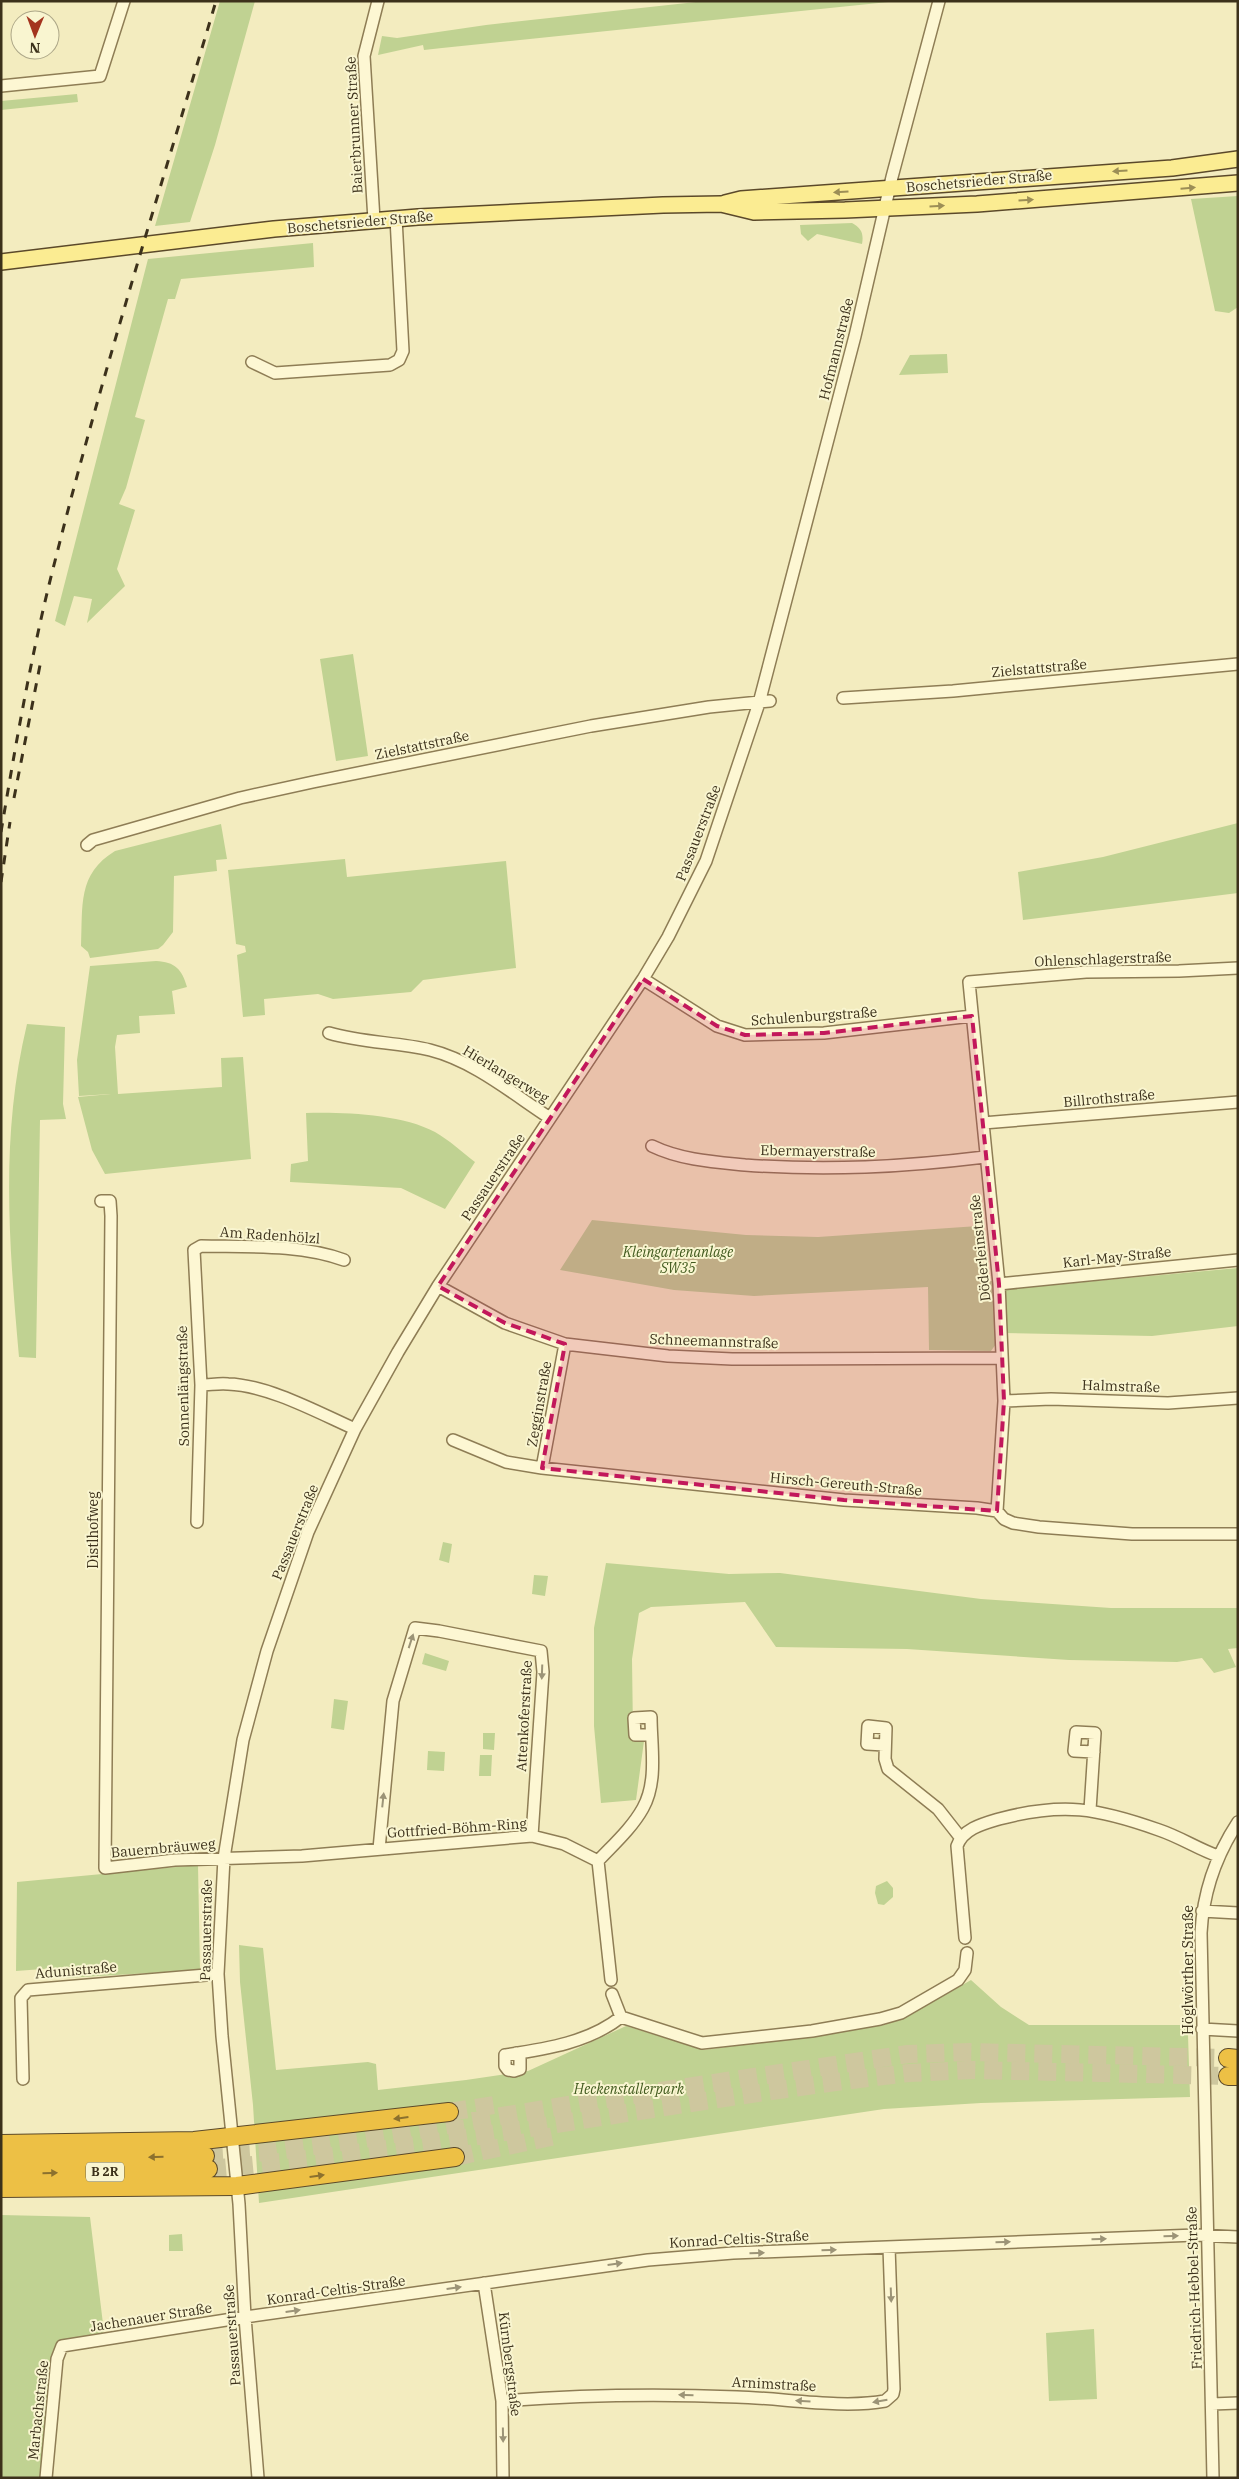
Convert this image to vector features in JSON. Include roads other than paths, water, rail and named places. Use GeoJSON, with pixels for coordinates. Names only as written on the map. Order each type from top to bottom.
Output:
{"type":"FeatureCollection","features":[{"type":"Feature","properties":{"kind":"highway"},"geometry":{"type":"LineString","coordinates":[[1,2144],[169,2143],[449,2112]]}},
{"type":"Feature","properties":{"kind":"highway"},"geometry":{"type":"LineString","coordinates":[[1,2188],[238,2186],[455,2157]]}},
{"type":"Feature","properties":{"kind":"highway","name":"B 2R"},"geometry":{"type":"LineString","coordinates":[[1,2159],[206,2163],[1,2173]]}},
{"type":"Feature","properties":{"kind":"main road","name":"Boschetsrieder Straße"},"geometry":{"type":"LineString","coordinates":[[1,262],[274,229],[396,218],[623,206],[721,204],[740,199],[1172,168],[1238,159]]}},
{"type":"Feature","properties":{"kind":"main road","name":"Boschetsrieder Straße"},"geometry":{"type":"LineString","coordinates":[[721,204],[754,212],[885,208],[977,204],[1238,184]]}},
{"type":"Feature","properties":{"kind":"street"},"geometry":{"type":"LineString","coordinates":[[1,86],[100,76],[124,1]]}},
{"type":"Feature","properties":{"kind":"street","name":"Baierbrunner Straße"},"geometry":{"type":"LineString","coordinates":[[374,220],[364,61],[366,42],[378,1]]}},
{"type":"Feature","properties":{"kind":"street","name":"Hofmannstraße"},"geometry":{"type":"LineString","coordinates":[[764,702],[855,336],[889,189],[939,1]]}},
{"type":"Feature","properties":{"kind":"street"},"geometry":{"type":"LineString","coordinates":[[252,362],[275,373],[390,365],[399,360],[403,351],[396,218]]}},
{"type":"Feature","properties":{"kind":"street","name":"Zielstattstraße"},"geometry":{"type":"LineString","coordinates":[[843,698],[958,690],[1238,664]]}},
{"type":"Feature","properties":{"kind":"street","name":"Zielstattstraße"},"geometry":{"type":"LineString","coordinates":[[87,845],[93,840],[102,837],[278,789],[583,727],[709,708],[764,702]]}},
{"type":"Feature","properties":{"kind":"street","name":"Passauerstraße"},"geometry":{"type":"LineString","coordinates":[[258,2478],[245,2317],[238,2186],[222,2036],[218,1974],[224,1858],[243,1740],[267,1651],[308,1532],[355,1429],[438,1286],[643,979],[668,937],[706,861],[764,702]]}},
{"type":"Feature","properties":{"kind":"street","name":"Ohlenschlagerstraße"},"geometry":{"type":"LineString","coordinates":[[969,982],[1086,972],[1238,968]]}},
{"type":"Feature","properties":{"kind":"street","name":"Schulenburgstraße"},"geometry":{"type":"LineString","coordinates":[[643,979],[717,1026],[745,1035],[824,1033],[972,1016]]}},
{"type":"Feature","properties":{"kind":"street","name":"Döderleinstraße"},"geometry":{"type":"LineString","coordinates":[[969,982],[999,1284],[1004,1401],[997,1511]]}},
{"type":"Feature","properties":{"kind":"street","name":"Hierlangerweg"},"geometry":{"type":"LineString","coordinates":[[329,1033],[345,1038],[430,1050],[448,1057],[493,1081],[550,1118]]}},
{"type":"Feature","properties":{"kind":"street","name":"Billrothstraße"},"geometry":{"type":"LineString","coordinates":[[983,1123],[1238,1102]]}},
{"type":"Feature","properties":{"kind":"street","name":"Ebermayerstraße"},"geometry":{"type":"LineString","coordinates":[[652,1146],[688,1158],[774,1167],[886,1168],[985,1157]]}},
{"type":"Feature","properties":{"kind":"street","name":"Distlhofweg"},"geometry":{"type":"LineString","coordinates":[[101,1201],[110,1201],[111,1216],[105,1868]]}},
{"type":"Feature","properties":{"kind":"street","name":"Am Radenhölzl"},"geometry":{"type":"LineString","coordinates":[[194,1250],[201,1246],[267,1248],[329,1254],[344,1260]]}},
{"type":"Feature","properties":{"kind":"street","name":"Sonnenlängstraße"},"geometry":{"type":"LineString","coordinates":[[194,1250],[201,1385],[197,1522]]}},
{"type":"Feature","properties":{"kind":"street","name":"Karl-May-Straße"},"geometry":{"type":"LineString","coordinates":[[999,1284],[1238,1260]]}},
{"type":"Feature","properties":{"kind":"street","name":"Schneemannstraße"},"geometry":{"type":"LineString","coordinates":[[438,1286],[505,1323],[565,1344],[668,1356],[732,1359],[1002,1358]]}},
{"type":"Feature","properties":{"kind":"street","name":"Zegginstraße"},"geometry":{"type":"LineString","coordinates":[[542,1468],[565,1344]]}},
{"type":"Feature","properties":{"kind":"street"},"geometry":{"type":"LineString","coordinates":[[201,1385],[229,1384],[255,1389],[282,1398],[355,1429]]}},
{"type":"Feature","properties":{"kind":"street","name":"Halmstraße"},"geometry":{"type":"LineString","coordinates":[[1004,1401],[1051,1399],[1168,1403],[1238,1398]]}},
{"type":"Feature","properties":{"kind":"street","name":"Hirsch-Gereuth-Straße"},"geometry":{"type":"LineString","coordinates":[[453,1440],[506,1462],[542,1468],[844,1500],[997,1511],[1004,1519],[1013,1523],[1046,1528],[1132,1534],[1238,1534]]}},
{"type":"Feature","properties":{"kind":"street","name":"Attenkoferstraße"},"geometry":{"type":"LineString","coordinates":[[379,1848],[393,1701],[415,1628],[439,1630],[541,1652],[543,1672],[532,1836]]}},
{"type":"Feature","properties":{"kind":"street"},"geometry":{"type":"LineString","coordinates":[[611,1980],[598,1861],[644,1807],[653,1762],[651,1735]]}},
{"type":"Feature","properties":{"kind":"street"},"geometry":{"type":"LineString","coordinates":[[884,1745],[884,1758],[888,1769],[938,1808],[960,1837]]}},
{"type":"Feature","properties":{"kind":"street"},"geometry":{"type":"LineString","coordinates":[[1090,1810],[1094,1752]]}},
{"type":"Feature","properties":{"kind":"street"},"geometry":{"type":"LineString","coordinates":[[965,1938],[957,1846],[960,1837],[982,1824],[1027,1812],[1058,1808],[1090,1810],[1160,1830],[1218,1856]]}},
{"type":"Feature","properties":{"kind":"street","name":"Höglwörther Straße"},"geometry":{"type":"LineString","coordinates":[[1204,2097],[1202,1911],[1204,1897],[1218,1856],[1238,1822]]}},
{"type":"Feature","properties":{"kind":"street","name":"Gottfried-Böhm-Ring"},"geometry":{"type":"LineString","coordinates":[[224,1858],[302,1856],[532,1836],[564,1844],[598,1861]]}},
{"type":"Feature","properties":{"kind":"street","name":"Bauernbräuweg"},"geometry":{"type":"LineString","coordinates":[[105,1868],[176,1860],[224,1858]]}},
{"type":"Feature","properties":{"kind":"street"},"geometry":{"type":"LineString","coordinates":[[1202,1911],[1238,1913]]}},
{"type":"Feature","properties":{"kind":"street"},"geometry":{"type":"LineString","coordinates":[[621,2017],[702,2042],[812,2031],[880,2019],[900,2012],[958,1980],[965,1970],[966,1953]]}},
{"type":"Feature","properties":{"kind":"street","name":"Adunistraße"},"geometry":{"type":"LineString","coordinates":[[23,2079],[21,1998],[28,1990],[218,1974]]}},
{"type":"Feature","properties":{"kind":"street"},"geometry":{"type":"LineString","coordinates":[[612,1994],[621,2017]]}},
{"type":"Feature","properties":{"kind":"street"},"geometry":{"type":"LineString","coordinates":[[516,2053],[575,2041],[603,2030],[621,2017]]}},
{"type":"Feature","properties":{"kind":"street"},"geometry":{"type":"LineString","coordinates":[[1202,2029],[1238,2031]]}},
{"type":"Feature","properties":{"kind":"street","name":"Friedrich-Hebbel-Straße"},"geometry":{"type":"LineString","coordinates":[[1204,2097],[1213,2478]]}},
{"type":"Feature","properties":{"kind":"street","name":"Konrad-Celtis-Straße"},"geometry":{"type":"LineString","coordinates":[[245,2317],[655,2259],[888,2247],[1238,2236]]}},
{"type":"Feature","properties":{"kind":"street","name":"Arnimstraße"},"geometry":{"type":"LineString","coordinates":[[502,2401],[553,2397],[668,2394],[812,2402],[885,2401],[893,2394],[894,2389],[888,2247]]}},
{"type":"Feature","properties":{"kind":"street","name":"Kürnbergstraße"},"geometry":{"type":"LineString","coordinates":[[484,2284],[502,2401],[503,2478]]}},
{"type":"Feature","properties":{"kind":"street","name":"Jachenauer Straße"},"geometry":{"type":"LineString","coordinates":[[62,2346],[245,2317]]}},
{"type":"Feature","properties":{"kind":"street","name":"Marbachstraße"},"geometry":{"type":"LineString","coordinates":[[46,2478],[57,2360],[62,2346]]}},
{"type":"Feature","properties":{"kind":"street"},"geometry":{"type":"LineString","coordinates":[[1212,2404],[1238,2403]]}},
{"type":"Feature","properties":{"kind":"tunnel"},"geometry":{"type":"LineString","coordinates":[[205,2156],[269,2152],[364,2139],[586,2102],[908,2054],[971,2052],[1228,2058]]}},
{"type":"Feature","properties":{"kind":"tunnel"},"geometry":{"type":"LineString","coordinates":[[208,2169],[384,2149],[821,2084],[909,2073],[971,2070],[1228,2076]]}},
{"type":"Feature","properties":{"kind":"tunnel"},"geometry":{"type":"LineString","coordinates":[[449,2112],[494,2105]]}},
{"type":"Feature","properties":{"kind":"tunnel"},"geometry":{"type":"LineString","coordinates":[[455,2157],[555,2136]]}},
{"type":"Feature","properties":{"kind":"railway"},"geometry":{"type":"LineString","coordinates":[[1,832],[32,662],[73,491],[132,280],[216,1]]}},
{"type":"Feature","properties":{"kind":"railway"},"geometry":{"type":"LineString","coordinates":[[14,798],[41,660]]}},
{"type":"Feature","properties":{"kind":"railway"},"geometry":{"type":"LineString","coordinates":[[1,882],[10,822]]}},
{"type":"Feature","properties":{"kind":"park label","name":"Kleingartenanlage SW35"},"geometry":{"type":"Point","coordinates":[678,1260]}},
{"type":"Feature","properties":{"kind":"park label","name":"Heckenstallerpark"},"geometry":{"type":"Point","coordinates":[629,2089]}}]}
